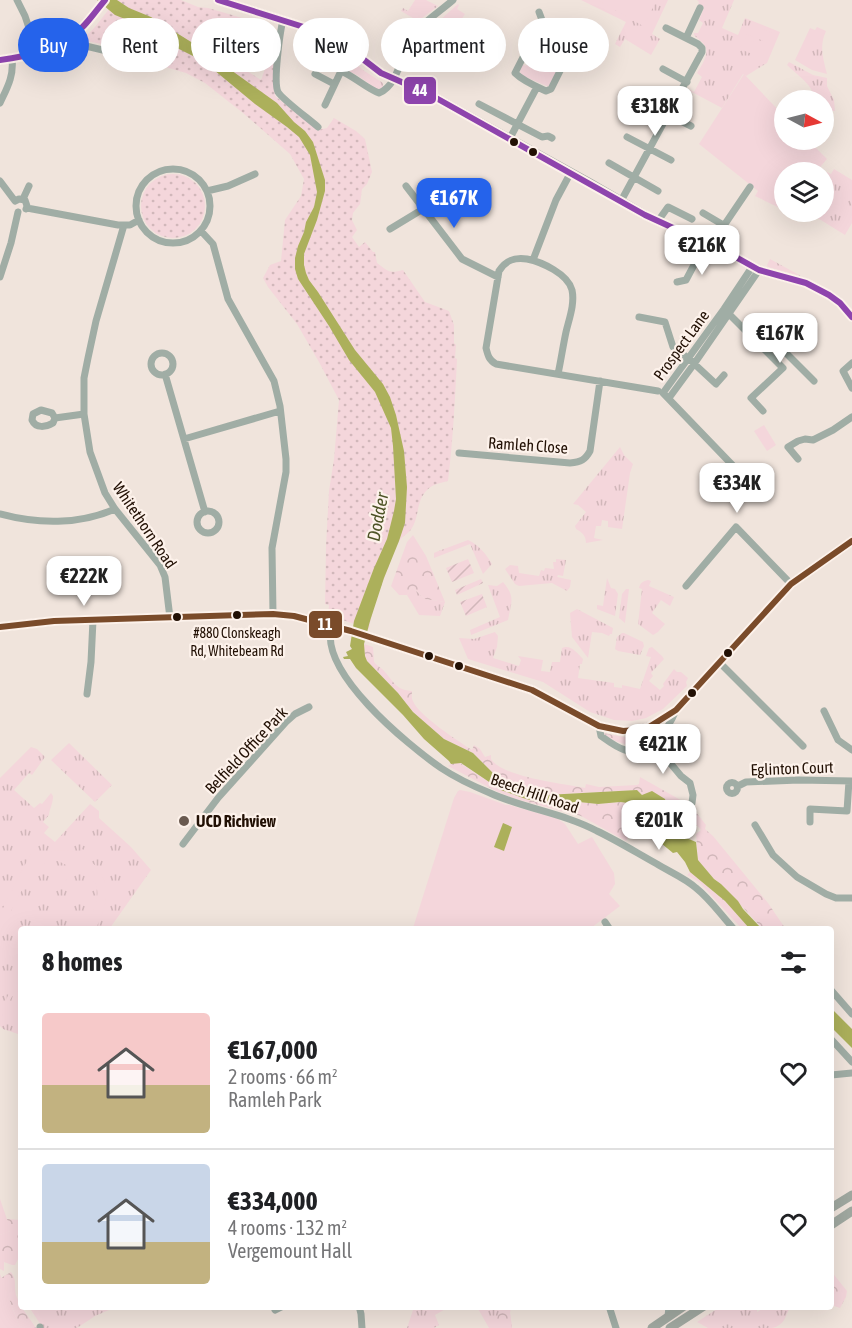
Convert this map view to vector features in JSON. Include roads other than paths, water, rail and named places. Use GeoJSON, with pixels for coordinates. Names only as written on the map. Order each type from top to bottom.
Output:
{"type":"FeatureCollection","features":[{"type":"Feature","properties":{"kind":"main road"},"geometry":{"type":"LineString","coordinates":[[89,18],[105,0]]}},
{"type":"Feature","properties":{"kind":"main road"},"geometry":{"type":"LineString","coordinates":[[218,0],[326,34],[376,69],[429,94],[658,221],[756,269],[819,289],[840,303],[852,317]]}},
{"type":"Feature","properties":{"kind":"main road"},"geometry":{"type":"LineString","coordinates":[[0,60],[18,57]]}},
{"type":"Feature","properties":{"kind":"main road"},"geometry":{"type":"LineString","coordinates":[[0,627],[54,621],[273,614],[294,616],[371,637],[532,690],[598,726],[623,731],[636,730],[661,721],[676,710],[791,584],[852,541]]}},
{"type":"Feature","properties":{"kind":"main road"},"geometry":{"type":"LineString","coordinates":[[834,1206],[852,1195]]}},
{"type":"Feature","properties":{"kind":"main road"},"geometry":{"type":"LineString","coordinates":[[834,1222],[852,1211]]}},
{"type":"Feature","properties":{"kind":"main road"},"geometry":{"type":"LineString","coordinates":[[670,1328],[698,1310]]}},
{"type":"Feature","properties":{"kind":"main road"},"geometry":{"type":"LineString","coordinates":[[652,1328],[669,1312]]}},
{"type":"Feature","properties":{"kind":"street"},"geometry":{"type":"LineString","coordinates":[[17,0],[26,18]]}},
{"type":"Feature","properties":{"kind":"street"},"geometry":{"type":"LineString","coordinates":[[325,105],[341,71],[375,92],[384,91],[394,78],[407,45],[417,31],[453,0]]}},
{"type":"Feature","properties":{"kind":"street"},"geometry":{"type":"LineString","coordinates":[[686,38],[699,8]]}},
{"type":"Feature","properties":{"kind":"street"},"geometry":{"type":"LineString","coordinates":[[539,12],[541,18]]}},
{"type":"Feature","properties":{"kind":"street"},"geometry":{"type":"LineString","coordinates":[[284,20],[280,30],[276,80],[279,93],[318,127]]}},
{"type":"Feature","properties":{"kind":"street"},"geometry":{"type":"LineString","coordinates":[[621,201],[702,52],[698,44],[666,28]]}},
{"type":"Feature","properties":{"kind":"street"},"geometry":{"type":"LineString","coordinates":[[0,103],[10,82],[12,59]]}},
{"type":"Feature","properties":{"kind":"street"},"geometry":{"type":"LineString","coordinates":[[518,67],[515,73],[517,76],[546,91],[551,89],[560,72]]}},
{"type":"Feature","properties":{"kind":"street"},"geometry":{"type":"LineString","coordinates":[[663,69],[687,82]]}},
{"type":"Feature","properties":{"kind":"street"},"geometry":{"type":"LineString","coordinates":[[315,74],[334,84]]}},
{"type":"Feature","properties":{"kind":"street"},"geometry":{"type":"LineString","coordinates":[[510,138],[537,87]]}},
{"type":"Feature","properties":{"kind":"street"},"geometry":{"type":"LineString","coordinates":[[645,103],[691,126]]}},
{"type":"Feature","properties":{"kind":"street"},"geometry":{"type":"LineString","coordinates":[[479,104],[543,137],[552,138]]}},
{"type":"Feature","properties":{"kind":"street"},"geometry":{"type":"LineString","coordinates":[[627,137],[671,160]]}},
{"type":"Feature","properties":{"kind":"street"},"geometry":{"type":"LineString","coordinates":[[609,164],[658,191]]}},
{"type":"Feature","properties":{"kind":"street"},"geometry":{"type":"LineString","coordinates":[[170,168],[187,171],[201,181],[207,191],[210,201],[207,222],[201,231],[186,241],[167,243],[158,240],[144,229],[139,220],[136,209],[141,187],[158,171],[170,168]]}},
{"type":"Feature","properties":{"kind":"street"},"geometry":{"type":"LineString","coordinates":[[533,260],[556,200],[571,172]]}},
{"type":"Feature","properties":{"kind":"street"},"geometry":{"type":"LineString","coordinates":[[207,191],[228,186],[255,174]]}},
{"type":"Feature","properties":{"kind":"street"},"geometry":{"type":"LineString","coordinates":[[0,181],[19,200],[27,204],[27,208]]}},
{"type":"Feature","properties":{"kind":"street"},"geometry":{"type":"LineString","coordinates":[[18,212],[14,207],[29,186]]}},
{"type":"Feature","properties":{"kind":"street"},"geometry":{"type":"LineString","coordinates":[[406,186],[462,259],[498,277]]}},
{"type":"Feature","properties":{"kind":"street"},"geometry":{"type":"LineString","coordinates":[[676,282],[686,280],[694,265],[725,226],[750,187]]}},
{"type":"Feature","properties":{"kind":"street"},"geometry":{"type":"LineString","coordinates":[[658,221],[668,207],[692,219]]}},
{"type":"Feature","properties":{"kind":"street"},"geometry":{"type":"LineString","coordinates":[[18,212],[27,208],[124,225],[130,225],[139,220]]}},
{"type":"Feature","properties":{"kind":"street"},"geometry":{"type":"LineString","coordinates":[[390,229],[423,209]]}},
{"type":"Feature","properties":{"kind":"street"},"geometry":{"type":"LineString","coordinates":[[0,277],[18,212]]}},
{"type":"Feature","properties":{"kind":"street"},"geometry":{"type":"LineString","coordinates":[[703,213],[725,226]]}},
{"type":"Feature","properties":{"kind":"street","name":"Whitethorn Road"},"geometry":{"type":"LineString","coordinates":[[124,225],[95,324],[84,378],[84,414],[90,452],[100,480],[115,509],[163,572],[170,618]]}},
{"type":"Feature","properties":{"kind":"street"},"geometry":{"type":"LineString","coordinates":[[201,231],[213,244],[228,299],[274,381],[280,411],[286,459],[284,485],[272,548],[273,614]]}},
{"type":"Feature","properties":{"kind":"street"},"geometry":{"type":"LineString","coordinates":[[558,374],[572,305],[570,286],[564,278],[533,260],[520,258],[506,261],[499,270],[486,348],[491,361],[496,364],[658,391]]}},
{"type":"Feature","properties":{"kind":"street","name":"Prospect Lane"},"geometry":{"type":"LineString","coordinates":[[726,311],[694,364],[669,398],[663,393],[756,269]]}},
{"type":"Feature","properties":{"kind":"street"},"geometry":{"type":"LineString","coordinates":[[726,311],[783,368]]}},
{"type":"Feature","properties":{"kind":"street"},"geometry":{"type":"LineString","coordinates":[[639,316],[665,322],[673,347],[716,384],[724,375]]}},
{"type":"Feature","properties":{"kind":"street"},"geometry":{"type":"LineString","coordinates":[[746,331],[755,322],[814,381]]}},
{"type":"Feature","properties":{"kind":"street"},"geometry":{"type":"LineString","coordinates":[[763,411],[751,398],[792,358]]}},
{"type":"Feature","properties":{"kind":"street"},"geometry":{"type":"LineString","coordinates":[[852,363],[843,371],[852,388]]}},
{"type":"Feature","properties":{"kind":"street"},"geometry":{"type":"LineString","coordinates":[[165,374],[205,512]]}},
{"type":"Feature","properties":{"kind":"street","name":"Ramleh Close"},"geometry":{"type":"LineString","coordinates":[[459,453],[580,462],[590,451],[600,381]]}},
{"type":"Feature","properties":{"kind":"street"},"geometry":{"type":"LineString","coordinates":[[669,398],[740,473]]}},
{"type":"Feature","properties":{"kind":"street"},"geometry":{"type":"LineString","coordinates":[[184,439],[280,411]]}},
{"type":"Feature","properties":{"kind":"street"},"geometry":{"type":"LineString","coordinates":[[55,418],[84,414]]}},
{"type":"Feature","properties":{"kind":"street"},"geometry":{"type":"LineString","coordinates":[[798,459],[788,447],[798,441],[813,440],[852,417]]}},
{"type":"Feature","properties":{"kind":"street"},"geometry":{"type":"LineString","coordinates":[[0,514],[19,519],[65,521],[88,518],[115,509]]}},
{"type":"Feature","properties":{"kind":"street"},"geometry":{"type":"LineString","coordinates":[[686,586],[736,527],[791,584]]}},
{"type":"Feature","properties":{"kind":"street"},"geometry":{"type":"LineString","coordinates":[[87,694],[93,620]]}},
{"type":"Feature","properties":{"kind":"street","name":"Beech Hill Road"},"geometry":{"type":"LineString","coordinates":[[332,626],[331,646],[346,679],[388,725],[441,768],[456,778],[506,800],[582,823],[616,841],[690,883],[731,926]]}},
{"type":"Feature","properties":{"kind":"street"},"geometry":{"type":"LineString","coordinates":[[720,663],[803,746]]}},
{"type":"Feature","properties":{"kind":"street","name":"Belfield Office Park"},"geometry":{"type":"LineString","coordinates":[[183,844],[218,798],[286,722],[309,707]]}},
{"type":"Feature","properties":{"kind":"street"},"geometry":{"type":"LineString","coordinates":[[598,726],[601,736],[624,750],[639,751],[652,745],[673,718],[676,710]]}},
{"type":"Feature","properties":{"kind":"street"},"geometry":{"type":"LineString","coordinates":[[824,711],[838,740],[852,750]]}},
{"type":"Feature","properties":{"kind":"street"},"geometry":{"type":"LineString","coordinates":[[652,745],[655,752],[690,783],[692,803]]}},
{"type":"Feature","properties":{"kind":"street","name":"Eglinton Court"},"geometry":{"type":"LineString","coordinates":[[738,786],[746,782],[850,781],[847,810],[810,809],[810,822]]}},
{"type":"Feature","properties":{"kind":"street"},"geometry":{"type":"LineString","coordinates":[[755,825],[773,855],[796,877],[836,898],[852,898]]}},
{"type":"Feature","properties":{"kind":"street"},"geometry":{"type":"LineString","coordinates":[[834,993],[852,1014]]}},
{"type":"Feature","properties":{"kind":"street"},"geometry":{"type":"LineString","coordinates":[[834,1045],[852,1062]]}},
{"type":"Feature","properties":{"kind":"street"},"geometry":{"type":"LineString","coordinates":[[834,1075],[852,1073]]}},
{"type":"Feature","properties":{"kind":"street"},"geometry":{"type":"LineString","coordinates":[[360,1310],[362,1328]]}},
{"type":"Feature","properties":{"kind":"street"},"geometry":{"type":"LineString","coordinates":[[610,1310],[616,1328]]}},
{"type":"Feature","properties":{"kind":"place","name":"#880 Clonskeagh Rd, Whitebeam Rd"},"geometry":{"type":"Point","coordinates":[237,615]}},
{"type":"Feature","properties":{"kind":"place","name":"UCD Richview"},"geometry":{"type":"Point","coordinates":[184,821]}},
{"type":"Feature","properties":{"kind":"water label","name":"Dodder"},"geometry":{"type":"Point","coordinates":[378,517]}}]}
